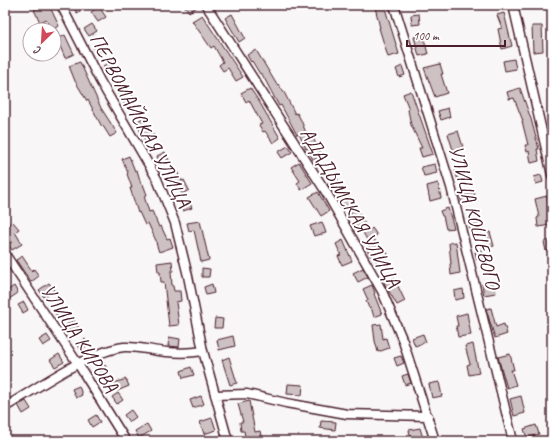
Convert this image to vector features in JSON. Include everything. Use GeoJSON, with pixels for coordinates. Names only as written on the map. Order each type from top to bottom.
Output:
{"type":"FeatureCollection","features":[{"type":"Feature","properties":{"kind":"street","name":"ПЕРВОМАЙСКАЯ УЛИЦА"},"geometry":{"type":"LineString","coordinates":[[61,5],[100,81],[157,179],[175,223],[188,276],[203,351],[228,441]]}},
{"type":"Feature","properties":{"kind":"street","name":"АДАДЫМСКАЯ УЛИЦА"},"geometry":{"type":"LineString","coordinates":[[206,5],[326,192],[382,291],[403,341],[435,441]]}},
{"type":"Feature","properties":{"kind":"street","name":"УЛИЦА КОШЕВОГО"},"geometry":{"type":"LineString","coordinates":[[394,5],[452,187],[513,441]]}},
{"type":"Feature","properties":{"kind":"street"},"geometry":{"type":"LineString","coordinates":[[513,5],[552,176]]}},
{"type":"Feature","properties":{"kind":"street","name":"УЛИЦА КИРОВА"},"geometry":{"type":"LineString","coordinates":[[5,254],[78,364],[126,441]]}},
{"type":"Feature","properties":{"kind":"street"},"geometry":{"type":"LineString","coordinates":[[5,408],[78,364],[100,354],[124,347],[184,353],[203,351]]}},
{"type":"Feature","properties":{"kind":"street"},"geometry":{"type":"LineString","coordinates":[[215,395],[248,394],[286,403],[347,414],[428,416]]}},
{"type":"Feature","properties":{"kind":"building"},"geometry":{"type":"Polygon","coordinates":[[[45,5],[49,5],[57,22],[47,22],[46,19],[40,22],[34,10],[45,5]]]}},
{"type":"Feature","properties":{"kind":"building"},"geometry":{"type":"Polygon","coordinates":[[[72,5],[82,5],[84,9],[77,13],[72,5]]]}},
{"type":"Feature","properties":{"kind":"building"},"geometry":{"type":"Polygon","coordinates":[[[184,5],[200,5],[189,12],[184,5]]]}},
{"type":"Feature","properties":{"kind":"building"},"geometry":{"type":"Polygon","coordinates":[[[384,5],[399,54],[388,57],[379,28],[375,7],[384,5]]]}},
{"type":"Feature","properties":{"kind":"building"},"geometry":{"type":"Polygon","coordinates":[[[99,7],[106,17],[98,22],[91,12],[99,7]]]}},
{"type":"Feature","properties":{"kind":"building"},"geometry":{"type":"Polygon","coordinates":[[[504,13],[512,46],[502,49],[498,29],[502,28],[497,15],[504,13]]]}},
{"type":"Feature","properties":{"kind":"building"},"geometry":{"type":"Polygon","coordinates":[[[232,14],[245,38],[239,42],[225,18],[232,14]]]}},
{"type":"Feature","properties":{"kind":"building"},"geometry":{"type":"Polygon","coordinates":[[[419,14],[420,24],[412,25],[411,15],[419,14]]]}},
{"type":"Feature","properties":{"kind":"building"},"geometry":{"type":"Polygon","coordinates":[[[202,15],[243,77],[236,81],[228,68],[223,71],[219,65],[223,62],[214,46],[211,48],[192,21],[202,15]]]}},
{"type":"Feature","properties":{"kind":"building"},"geometry":{"type":"Polygon","coordinates":[[[92,24],[97,31],[89,36],[84,29],[92,24]]]}},
{"type":"Feature","properties":{"kind":"building"},"geometry":{"type":"Polygon","coordinates":[[[532,26],[542,26],[543,51],[533,52],[532,26]]]}},
{"type":"Feature","properties":{"kind":"building"},"geometry":{"type":"Polygon","coordinates":[[[65,35],[74,54],[65,58],[62,51],[62,37],[65,35]]]}},
{"type":"Feature","properties":{"kind":"building"},"geometry":{"type":"Polygon","coordinates":[[[423,35],[428,54],[419,56],[414,37],[423,35]]]}},
{"type":"Feature","properties":{"kind":"building"},"geometry":{"type":"Polygon","coordinates":[[[99,43],[103,50],[97,54],[93,46],[99,43]]]}},
{"type":"Feature","properties":{"kind":"building"},"geometry":{"type":"Polygon","coordinates":[[[256,50],[277,85],[278,84],[285,94],[295,114],[297,113],[308,138],[312,136],[322,156],[313,160],[308,148],[306,149],[299,134],[297,135],[262,74],[260,74],[252,61],[251,62],[247,55],[256,50]]]}},
{"type":"Feature","properties":{"kind":"building"},"geometry":{"type":"Polygon","coordinates":[[[514,59],[516,69],[505,71],[503,61],[514,59]]]}},
{"type":"Feature","properties":{"kind":"building"},"geometry":{"type":"Polygon","coordinates":[[[112,61],[117,70],[108,75],[103,66],[112,61]]]}},
{"type":"Feature","properties":{"kind":"building"},"geometry":{"type":"Polygon","coordinates":[[[80,62],[101,108],[117,133],[110,137],[103,126],[102,127],[88,100],[87,101],[75,81],[69,66],[80,62]]]}},
{"type":"Feature","properties":{"kind":"building"},"geometry":{"type":"Polygon","coordinates":[[[440,64],[443,74],[441,74],[447,93],[435,97],[424,68],[440,64]]]}},
{"type":"Feature","properties":{"kind":"building"},"geometry":{"type":"Polygon","coordinates":[[[402,66],[405,75],[399,77],[396,69],[402,66]]]}},
{"type":"Feature","properties":{"kind":"building"},"geometry":{"type":"Polygon","coordinates":[[[122,83],[135,100],[125,105],[115,87],[122,83]]]}},
{"type":"Feature","properties":{"kind":"building"},"geometry":{"type":"Polygon","coordinates":[[[250,88],[280,138],[273,143],[259,125],[262,124],[249,100],[246,102],[241,93],[250,88]]]}},
{"type":"Feature","properties":{"kind":"building"},"geometry":{"type":"Polygon","coordinates":[[[520,88],[531,119],[539,149],[537,149],[539,161],[531,163],[529,151],[527,152],[525,145],[528,145],[523,121],[514,98],[509,99],[507,92],[520,88]]]}},
{"type":"Feature","properties":{"kind":"building"},"geometry":{"type":"Polygon","coordinates":[[[411,91],[433,154],[422,157],[419,148],[422,148],[411,125],[409,109],[403,94],[411,91]]]}},
{"type":"Feature","properties":{"kind":"building"},"geometry":{"type":"Polygon","coordinates":[[[448,108],[450,117],[441,120],[438,111],[448,108]]]}},
{"type":"Feature","properties":{"kind":"building"},"geometry":{"type":"Polygon","coordinates":[[[143,118],[155,138],[146,143],[136,122],[143,118]]]}},
{"type":"Feature","properties":{"kind":"building"},"geometry":{"type":"Polygon","coordinates":[[[458,131],[463,147],[453,150],[448,134],[458,131]]]}},
{"type":"Feature","properties":{"kind":"building"},"geometry":{"type":"Polygon","coordinates":[[[288,146],[292,152],[282,158],[278,152],[288,146]]]}},
{"type":"Feature","properties":{"kind":"building"},"geometry":{"type":"Polygon","coordinates":[[[165,152],[169,160],[160,164],[157,156],[165,152]]]}},
{"type":"Feature","properties":{"kind":"building"},"geometry":{"type":"Polygon","coordinates":[[[129,156],[135,171],[137,170],[141,184],[143,184],[147,195],[144,196],[149,212],[152,211],[159,227],[161,226],[167,239],[170,238],[173,247],[159,252],[157,243],[148,223],[145,225],[139,212],[138,213],[130,188],[132,188],[127,174],[128,173],[122,159],[129,156]]]}},
{"type":"Feature","properties":{"kind":"building"},"geometry":{"type":"Polygon","coordinates":[[[299,162],[312,183],[301,190],[297,183],[300,181],[291,167],[299,162]]]}},
{"type":"Feature","properties":{"kind":"building"},"geometry":{"type":"Polygon","coordinates":[[[435,164],[437,173],[424,176],[421,167],[435,164]]]}},
{"type":"Feature","properties":{"kind":"building"},"geometry":{"type":"Polygon","coordinates":[[[175,168],[189,190],[182,194],[173,177],[170,179],[166,172],[175,168]]]}},
{"type":"Feature","properties":{"kind":"building"},"geometry":{"type":"Polygon","coordinates":[[[463,169],[465,178],[458,180],[455,171],[463,169]]]}},
{"type":"Feature","properties":{"kind":"building"},"geometry":{"type":"Polygon","coordinates":[[[541,175],[543,182],[536,184],[534,177],[541,175]]]}},
{"type":"Feature","properties":{"kind":"building"},"geometry":{"type":"Polygon","coordinates":[[[337,178],[340,184],[331,190],[328,184],[337,178]]]}},
{"type":"Feature","properties":{"kind":"building"},"geometry":{"type":"Polygon","coordinates":[[[438,183],[441,198],[430,201],[427,186],[438,183]]]}},
{"type":"Feature","properties":{"kind":"building"},"geometry":{"type":"Polygon","coordinates":[[[318,192],[329,211],[321,216],[309,197],[318,192]]]}},
{"type":"Feature","properties":{"kind":"building"},"geometry":{"type":"Polygon","coordinates":[[[474,192],[476,201],[462,204],[460,195],[474,192]]]}},
{"type":"Feature","properties":{"kind":"building"},"geometry":{"type":"Polygon","coordinates":[[[348,195],[369,231],[372,228],[377,235],[373,237],[381,252],[385,250],[390,257],[378,264],[373,255],[370,256],[366,247],[370,245],[361,229],[357,231],[353,225],[356,223],[346,205],[343,207],[339,200],[348,195]]]}},
{"type":"Feature","properties":{"kind":"building"},"geometry":{"type":"Polygon","coordinates":[[[547,196],[551,225],[538,227],[537,218],[539,217],[535,199],[547,196]]]}},
{"type":"Feature","properties":{"kind":"building"},"geometry":{"type":"Polygon","coordinates":[[[189,201],[192,208],[183,211],[180,204],[189,201]]]}},
{"type":"Feature","properties":{"kind":"building"},"geometry":{"type":"Polygon","coordinates":[[[448,208],[454,228],[446,229],[443,216],[440,211],[448,208]]]}},
{"type":"Feature","properties":{"kind":"building"},"geometry":{"type":"Polygon","coordinates":[[[5,216],[10,225],[13,222],[19,229],[15,232],[22,244],[12,250],[8,244],[12,242],[5,232],[5,216]]]}},
{"type":"Feature","properties":{"kind":"building"},"geometry":{"type":"Polygon","coordinates":[[[200,221],[209,260],[201,262],[194,230],[189,231],[187,223],[200,221]]]}},
{"type":"Feature","properties":{"kind":"building"},"geometry":{"type":"Polygon","coordinates":[[[481,221],[483,229],[471,233],[469,224],[481,221]]]}},
{"type":"Feature","properties":{"kind":"building"},"geometry":{"type":"Polygon","coordinates":[[[322,222],[326,233],[314,236],[310,226],[322,222]]]}},
{"type":"Feature","properties":{"kind":"building"},"geometry":{"type":"Polygon","coordinates":[[[490,232],[494,246],[483,249],[480,235],[490,232]]]}},
{"type":"Feature","properties":{"kind":"building"},"geometry":{"type":"Polygon","coordinates":[[[343,240],[352,261],[342,265],[338,256],[341,255],[336,244],[343,240]]]}},
{"type":"Feature","properties":{"kind":"building"},"geometry":{"type":"Polygon","coordinates":[[[551,240],[552,249],[546,251],[544,242],[551,240]]]}},
{"type":"Feature","properties":{"kind":"building"},"geometry":{"type":"Polygon","coordinates":[[[456,242],[460,273],[451,275],[449,243],[456,242]]]}},
{"type":"Feature","properties":{"kind":"building"},"geometry":{"type":"Polygon","coordinates":[[[482,250],[484,258],[477,260],[475,252],[482,250]]]}},
{"type":"Feature","properties":{"kind":"building"},"geometry":{"type":"Polygon","coordinates":[[[22,256],[32,271],[34,269],[39,276],[31,282],[16,260],[22,256]]]}},
{"type":"Feature","properties":{"kind":"building"},"geometry":{"type":"Polygon","coordinates":[[[172,261],[172,286],[174,291],[180,291],[181,301],[176,302],[179,325],[169,326],[164,282],[161,282],[157,263],[172,261]]]}},
{"type":"Feature","properties":{"kind":"building"},"geometry":{"type":"Polygon","coordinates":[[[202,268],[210,269],[209,277],[202,277],[202,268]]]}},
{"type":"Feature","properties":{"kind":"building"},"geometry":{"type":"Polygon","coordinates":[[[363,268],[368,277],[358,282],[353,273],[363,268]]]}},
{"type":"Feature","properties":{"kind":"building"},"geometry":{"type":"Polygon","coordinates":[[[394,278],[405,301],[397,305],[384,283],[394,278]]]}},
{"type":"Feature","properties":{"kind":"building"},"geometry":{"type":"Polygon","coordinates":[[[493,282],[496,293],[484,295],[482,284],[493,282]]]}},
{"type":"Feature","properties":{"kind":"building"},"geometry":{"type":"Polygon","coordinates":[[[49,283],[54,290],[44,297],[39,290],[49,283]]]}},
{"type":"Feature","properties":{"kind":"building"},"geometry":{"type":"Polygon","coordinates":[[[212,284],[214,293],[206,295],[204,287],[212,284]]]}},
{"type":"Feature","properties":{"kind":"building"},"geometry":{"type":"Polygon","coordinates":[[[372,285],[382,314],[374,317],[371,307],[369,308],[366,301],[368,300],[363,289],[372,285]]]}},
{"type":"Feature","properties":{"kind":"building"},"geometry":{"type":"Polygon","coordinates":[[[14,286],[18,293],[9,299],[5,292],[14,286]]]}},
{"type":"Feature","properties":{"kind":"building"},"geometry":{"type":"Polygon","coordinates":[[[463,289],[464,298],[455,300],[454,291],[463,289]]]}},
{"type":"Feature","properties":{"kind":"building"},"geometry":{"type":"Polygon","coordinates":[[[24,302],[28,310],[23,313],[18,305],[24,302]]]}},
{"type":"Feature","properties":{"kind":"building"},"geometry":{"type":"Polygon","coordinates":[[[61,305],[65,311],[57,316],[53,310],[61,305]]]}},
{"type":"Feature","properties":{"kind":"building"},"geometry":{"type":"Polygon","coordinates":[[[491,308],[496,327],[504,324],[507,334],[495,338],[486,309],[491,308]]]}},
{"type":"Feature","properties":{"kind":"building"},"geometry":{"type":"Polygon","coordinates":[[[467,313],[471,335],[458,337],[456,316],[467,313]]]}},
{"type":"Feature","properties":{"kind":"building"},"geometry":{"type":"Polygon","coordinates":[[[215,318],[223,319],[222,328],[214,328],[215,318]]]}},
{"type":"Feature","properties":{"kind":"building"},"geometry":{"type":"Polygon","coordinates":[[[74,320],[80,330],[73,335],[66,325],[74,320]]]}},
{"type":"Feature","properties":{"kind":"building"},"geometry":{"type":"Polygon","coordinates":[[[381,324],[383,339],[386,338],[389,348],[378,352],[373,325],[381,324]]]}},
{"type":"Feature","properties":{"kind":"building"},"geometry":{"type":"Polygon","coordinates":[[[423,334],[426,342],[415,346],[412,338],[423,334]]]}},
{"type":"Feature","properties":{"kind":"building"},"geometry":{"type":"Polygon","coordinates":[[[47,335],[51,341],[43,346],[39,340],[47,335]]]}},
{"type":"Feature","properties":{"kind":"building"},"geometry":{"type":"Polygon","coordinates":[[[233,336],[235,346],[219,350],[217,340],[233,336]]]}},
{"type":"Feature","properties":{"kind":"building"},"geometry":{"type":"Polygon","coordinates":[[[169,337],[180,339],[179,347],[168,346],[169,337]]]}},
{"type":"Feature","properties":{"kind":"building"},"geometry":{"type":"Polygon","coordinates":[[[85,339],[89,344],[81,350],[78,345],[85,339]]]}},
{"type":"Feature","properties":{"kind":"building"},"geometry":{"type":"Polygon","coordinates":[[[473,344],[479,373],[469,375],[467,365],[470,364],[465,346],[473,344]]]}},
{"type":"Feature","properties":{"kind":"building"},"geometry":{"type":"Polygon","coordinates":[[[59,354],[64,362],[55,367],[50,360],[59,354]]]}},
{"type":"Feature","properties":{"kind":"building"},"geometry":{"type":"Polygon","coordinates":[[[510,354],[514,370],[511,370],[516,385],[507,388],[498,357],[510,354]]]}},
{"type":"Feature","properties":{"kind":"building"},"geometry":{"type":"Polygon","coordinates":[[[401,356],[404,363],[397,366],[394,358],[401,356]]]}},
{"type":"Feature","properties":{"kind":"building"},"geometry":{"type":"Polygon","coordinates":[[[229,357],[237,383],[230,385],[222,360],[229,357]]]}},
{"type":"Feature","properties":{"kind":"building"},"geometry":{"type":"Polygon","coordinates":[[[105,365],[110,375],[102,379],[97,370],[105,365]]]}},
{"type":"Feature","properties":{"kind":"building"},"geometry":{"type":"Polygon","coordinates":[[[191,367],[194,375],[183,378],[181,371],[191,367]]]}},
{"type":"Feature","properties":{"kind":"building"},"geometry":{"type":"Polygon","coordinates":[[[408,374],[411,383],[405,385],[402,376],[408,374]]]}},
{"type":"Feature","properties":{"kind":"building"},"geometry":{"type":"Polygon","coordinates":[[[126,379],[129,386],[117,391],[114,383],[126,379]]]}},
{"type":"Feature","properties":{"kind":"building"},"geometry":{"type":"Polygon","coordinates":[[[439,382],[442,396],[432,398],[429,384],[439,382]]]}},
{"type":"Feature","properties":{"kind":"building"},"geometry":{"type":"Polygon","coordinates":[[[288,384],[303,385],[302,395],[287,394],[288,384]]]}},
{"type":"Feature","properties":{"kind":"building"},"geometry":{"type":"Polygon","coordinates":[[[79,386],[82,395],[76,398],[72,389],[79,386]]]}},
{"type":"Feature","properties":{"kind":"building"},"geometry":{"type":"Polygon","coordinates":[[[118,393],[123,400],[117,404],[112,397],[118,393]]]}},
{"type":"Feature","properties":{"kind":"building"},"geometry":{"type":"Polygon","coordinates":[[[201,396],[204,404],[193,408],[190,400],[201,396]]]}},
{"type":"Feature","properties":{"kind":"building"},"geometry":{"type":"Polygon","coordinates":[[[521,396],[525,413],[514,416],[510,399],[521,396]]]}},
{"type":"Feature","properties":{"kind":"building"},"geometry":{"type":"Polygon","coordinates":[[[26,401],[31,409],[23,414],[18,405],[26,401]]]}},
{"type":"Feature","properties":{"kind":"building"},"geometry":{"type":"Polygon","coordinates":[[[249,401],[255,432],[260,431],[262,440],[246,441],[244,431],[241,431],[240,422],[243,422],[238,404],[249,401]]]}},
{"type":"Feature","properties":{"kind":"building"},"geometry":{"type":"Polygon","coordinates":[[[131,410],[136,417],[129,422],[124,415],[131,410]]]}},
{"type":"Feature","properties":{"kind":"building"},"geometry":{"type":"Polygon","coordinates":[[[96,415],[100,422],[92,427],[88,420],[96,415]]]}},
{"type":"Feature","properties":{"kind":"building"},"geometry":{"type":"Polygon","coordinates":[[[212,418],[216,430],[204,434],[200,422],[212,418]]]}},
{"type":"Feature","properties":{"kind":"building"},"geometry":{"type":"Polygon","coordinates":[[[321,421],[336,422],[335,430],[320,428],[321,421]]]}},
{"type":"Feature","properties":{"kind":"building"},"geometry":{"type":"Polygon","coordinates":[[[147,424],[151,431],[139,438],[135,431],[147,424]]]}},
{"type":"Feature","properties":{"kind":"building"},"geometry":{"type":"Polygon","coordinates":[[[536,425],[539,434],[527,438],[524,429],[536,425]]]}},
{"type":"Feature","properties":{"kind":"building"},"geometry":{"type":"Polygon","coordinates":[[[420,428],[423,438],[411,441],[409,430],[420,428]]]}}]}
